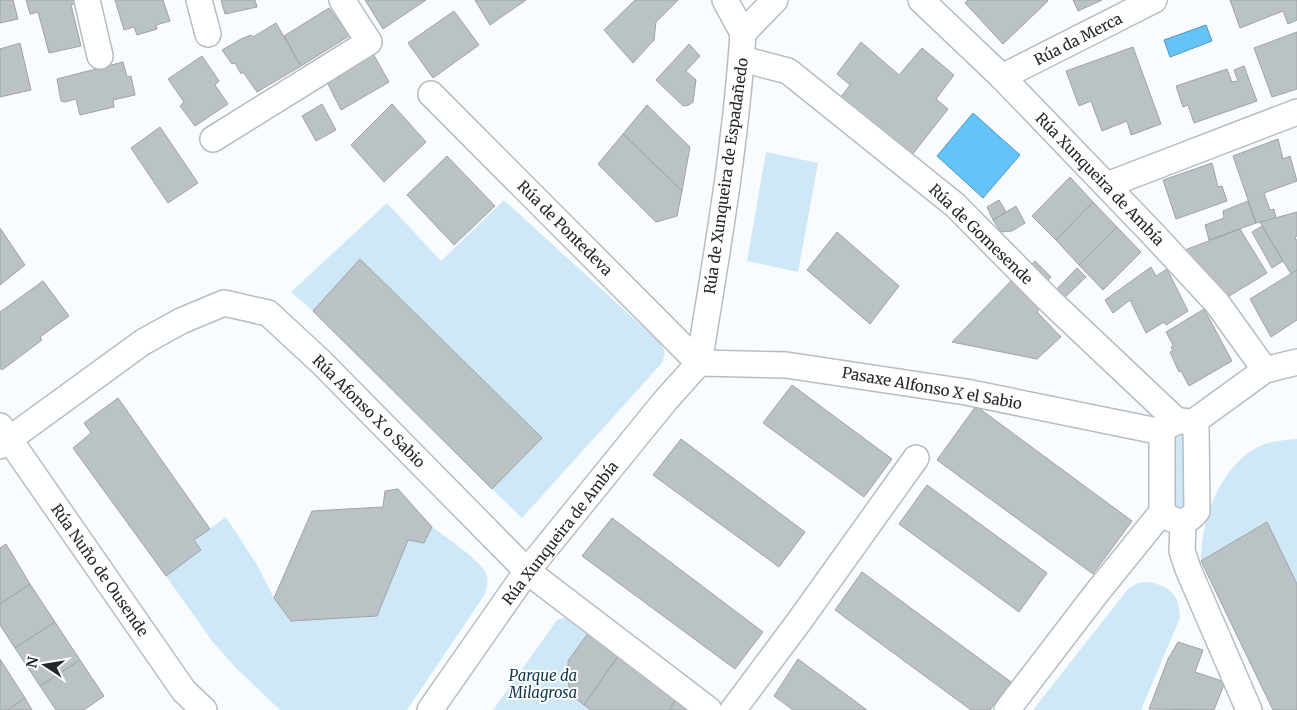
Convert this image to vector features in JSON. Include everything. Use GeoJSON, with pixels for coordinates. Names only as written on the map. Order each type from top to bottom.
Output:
{"type":"FeatureCollection","features":[{"type":"Feature","properties":{"kind":"street"},"geometry":{"type":"LineString","coordinates":[[87,0],[100,56]]}},
{"type":"Feature","properties":{"kind":"street"},"geometry":{"type":"LineString","coordinates":[[199,0],[208,34]]}},
{"type":"Feature","properties":{"kind":"street"},"geometry":{"type":"LineString","coordinates":[[213,139],[369,42],[342,0]]}},
{"type":"Feature","properties":{"kind":"street"},"geometry":{"type":"LineString","coordinates":[[725,0],[744,32],[775,0]]}},
{"type":"Feature","properties":{"kind":"street","name":"Rúa Xunqueira de Ambía"},"geometry":{"type":"LineString","coordinates":[[921,0],[1002,77],[1107,185],[1217,303],[1265,370]]}},
{"type":"Feature","properties":{"kind":"street","name":"Rúa da Merca"},"geometry":{"type":"LineString","coordinates":[[1002,77],[1154,0]]}},
{"type":"Feature","properties":{"kind":"street","name":"Rúa de Xunqueira de Espadañedo"},"geometry":{"type":"LineString","coordinates":[[699,363],[740,87],[744,32]]}},
{"type":"Feature","properties":{"kind":"street","name":"Rúa de Gomesende"},"geometry":{"type":"LineString","coordinates":[[742,59],[788,71],[955,205],[1177,425]]}},
{"type":"Feature","properties":{"kind":"street","name":"Rúa de Pontedeva"},"geometry":{"type":"LineString","coordinates":[[431,94],[699,363]]}},
{"type":"Feature","properties":{"kind":"street"},"geometry":{"type":"LineString","coordinates":[[1107,185],[1297,112]]}},
{"type":"Feature","properties":{"kind":"street","name":"Rúa Afonso X o Sabio"},"geometry":{"type":"LineString","coordinates":[[3,437],[143,342],[181,321],[224,303],[268,312],[321,362],[527,572],[709,710]]}},
{"type":"Feature","properties":{"kind":"street"},"geometry":{"type":"LineString","coordinates":[[1177,425],[1265,370],[1297,362]]}},
{"type":"Feature","properties":{"kind":"street","name":"Rúa Xunqueira de Ambía"},"geometry":{"type":"LineString","coordinates":[[430,710],[527,572],[665,401],[699,363]]}},
{"type":"Feature","properties":{"kind":"street","name":"Pasaxe Alfonso X el Sabio"},"geometry":{"type":"LineString","coordinates":[[699,363],[795,366],[1177,425]]}},
{"type":"Feature","properties":{"kind":"street"},"geometry":{"type":"LineString","coordinates":[[1177,425],[1173,517],[1188,569],[1248,710]]}},
{"type":"Feature","properties":{"kind":"street"},"geometry":{"type":"LineString","coordinates":[[1007,710],[1095,595],[1173,517],[1191,518],[1197,511],[1196,428],[1177,425]]}},
{"type":"Feature","properties":{"kind":"street","name":"Rúa Nuño de Ousende"},"geometry":{"type":"LineString","coordinates":[[3,437],[184,691],[204,710]]}},
{"type":"Feature","properties":{"kind":"street"},"geometry":{"type":"LineString","coordinates":[[733,710],[916,458]]}},
{"type":"Feature","properties":{"kind":"green space"},"geometry":{"type":"Polygon","coordinates":[[[766,152],[818,163],[798,272],[747,261],[766,152]]]}},
{"type":"Feature","properties":{"kind":"green space"},"geometry":{"type":"Polygon","coordinates":[[[504,200],[657,340],[664,354],[661,364],[522,518],[492,489],[542,438],[361,260],[313,311],[291,292],[387,203],[441,261],[504,200]]]}},
{"type":"Feature","properties":{"kind":"green space"},"geometry":{"type":"Polygon","coordinates":[[[1172,433],[1185,433],[1185,507],[1181,510],[1173,508],[1172,433]]]}},
{"type":"Feature","properties":{"kind":"green space"},"geometry":{"type":"Polygon","coordinates":[[[1297,439],[1297,584],[1267,522],[1201,561],[1204,529],[1209,513],[1222,482],[1232,469],[1243,457],[1256,448],[1276,441],[1297,439]]]}},
{"type":"Feature","properties":{"kind":"green space"},"geometry":{"type":"Polygon","coordinates":[[[226,517],[257,565],[274,598],[291,621],[377,616],[408,540],[424,543],[432,527],[483,568],[487,579],[485,594],[407,710],[280,710],[236,668],[212,641],[166,576],[201,550],[194,540],[226,517]]]}},
{"type":"Feature","properties":{"kind":"green space"},"geometry":{"type":"Polygon","coordinates":[[[1149,582],[1163,586],[1172,593],[1178,603],[1180,618],[1141,710],[1033,710],[1128,589],[1138,583],[1149,582]]]}},
{"type":"Feature","properties":{"kind":"green space","name":"Parque da Milagrosa"},"geometry":{"type":"Polygon","coordinates":[[[571,618],[589,632],[568,661],[570,693],[591,710],[493,710],[557,620],[571,618]]]}},
{"type":"Feature","properties":{"kind":"water"},"geometry":{"type":"Polygon","coordinates":[[[1206,25],[1212,41],[1170,57],[1164,40],[1206,25]]]}},
{"type":"Feature","properties":{"kind":"water"},"geometry":{"type":"Polygon","coordinates":[[[973,113],[1020,155],[983,198],[937,156],[973,113]]]}},
{"type":"Feature","properties":{"kind":"building"},"geometry":{"type":"Polygon","coordinates":[[[0,0],[13,0],[18,19],[0,23],[0,0]]]}},
{"type":"Feature","properties":{"kind":"building"},"geometry":{"type":"Polygon","coordinates":[[[26,0],[75,0],[76,3],[71,5],[81,46],[49,53],[38,12],[30,14],[26,0]]]}},
{"type":"Feature","properties":{"kind":"building"},"geometry":{"type":"Polygon","coordinates":[[[115,0],[163,0],[170,21],[156,25],[157,29],[137,35],[134,27],[124,30],[115,0]]]}},
{"type":"Feature","properties":{"kind":"building"},"geometry":{"type":"Polygon","coordinates":[[[221,0],[255,0],[257,7],[225,14],[221,0]]]}},
{"type":"Feature","properties":{"kind":"building"},"geometry":{"type":"Polygon","coordinates":[[[365,0],[426,0],[383,29],[365,0]]]}},
{"type":"Feature","properties":{"kind":"building"},"geometry":{"type":"Polygon","coordinates":[[[475,0],[526,0],[490,25],[475,0]]]}},
{"type":"Feature","properties":{"kind":"building"},"geometry":{"type":"Polygon","coordinates":[[[635,0],[678,0],[656,22],[654,40],[633,63],[604,30],[635,0]]]}},
{"type":"Feature","properties":{"kind":"building"},"geometry":{"type":"Polygon","coordinates":[[[968,0],[1048,1],[1003,44],[965,3],[968,0]]]}},
{"type":"Feature","properties":{"kind":"building"},"geometry":{"type":"Polygon","coordinates":[[[1073,0],[1102,0],[1078,11],[1073,0]]]}},
{"type":"Feature","properties":{"kind":"building"},"geometry":{"type":"Polygon","coordinates":[[[1230,0],[1297,0],[1297,20],[1288,24],[1283,11],[1240,28],[1230,0]]]}},
{"type":"Feature","properties":{"kind":"building"},"geometry":{"type":"Polygon","coordinates":[[[329,8],[341,24],[345,21],[354,33],[301,66],[284,36],[329,8]]]}},
{"type":"Feature","properties":{"kind":"building"},"geometry":{"type":"Polygon","coordinates":[[[454,11],[479,45],[433,78],[408,43],[454,11]]]}},
{"type":"Feature","properties":{"kind":"building"},"geometry":{"type":"Polygon","coordinates":[[[276,23],[301,66],[257,92],[243,72],[241,74],[235,63],[232,64],[222,50],[241,39],[251,35],[253,37],[276,23]]]}},
{"type":"Feature","properties":{"kind":"building"},"geometry":{"type":"Polygon","coordinates":[[[1297,32],[1297,89],[1272,97],[1254,48],[1297,32]]]}},
{"type":"Feature","properties":{"kind":"building"},"geometry":{"type":"Polygon","coordinates":[[[861,42],[899,75],[922,48],[954,75],[936,99],[948,109],[908,160],[837,102],[850,85],[837,74],[861,42]]]}},
{"type":"Feature","properties":{"kind":"building"},"geometry":{"type":"Polygon","coordinates":[[[20,43],[31,90],[0,97],[0,49],[20,43]]]}},
{"type":"Feature","properties":{"kind":"building"},"geometry":{"type":"Polygon","coordinates":[[[689,44],[700,56],[686,71],[696,80],[693,102],[683,106],[656,80],[689,44]]]}},
{"type":"Feature","properties":{"kind":"building"},"geometry":{"type":"Polygon","coordinates":[[[1133,47],[1161,124],[1131,135],[1127,121],[1102,131],[1091,101],[1079,106],[1066,71],[1133,47]]]}},
{"type":"Feature","properties":{"kind":"building"},"geometry":{"type":"Polygon","coordinates":[[[371,50],[389,82],[341,110],[325,78],[371,50]]]}},
{"type":"Feature","properties":{"kind":"building"},"geometry":{"type":"Polygon","coordinates":[[[202,56],[219,81],[215,85],[228,104],[195,126],[180,106],[184,102],[168,79],[202,56]]]}},
{"type":"Feature","properties":{"kind":"building"},"geometry":{"type":"Polygon","coordinates":[[[123,62],[127,77],[131,76],[135,95],[113,100],[114,107],[80,115],[76,99],[65,102],[61,101],[57,79],[123,62]]]}},
{"type":"Feature","properties":{"kind":"building"},"geometry":{"type":"Polygon","coordinates":[[[1244,66],[1257,101],[1194,123],[1188,105],[1183,107],[1176,86],[1227,69],[1232,82],[1238,81],[1234,70],[1244,66]]]}},
{"type":"Feature","properties":{"kind":"building"},"geometry":{"type":"Polygon","coordinates":[[[322,104],[336,130],[316,141],[302,116],[322,104]]]}},
{"type":"Feature","properties":{"kind":"building"},"geometry":{"type":"Polygon","coordinates":[[[392,104],[426,142],[384,182],[351,145],[392,104]]]}},
{"type":"Feature","properties":{"kind":"building"},"geometry":{"type":"Polygon","coordinates":[[[647,105],[690,147],[682,191],[623,134],[647,105]]]}},
{"type":"Feature","properties":{"kind":"building"},"geometry":{"type":"Polygon","coordinates":[[[160,127],[198,183],[168,203],[131,148],[160,127]]]}},
{"type":"Feature","properties":{"kind":"building"},"geometry":{"type":"Polygon","coordinates":[[[623,134],[682,191],[677,216],[656,222],[598,164],[623,134]]]}},
{"type":"Feature","properties":{"kind":"building"},"geometry":{"type":"Polygon","coordinates":[[[1278,139],[1283,159],[1290,156],[1297,181],[1264,193],[1270,210],[1274,209],[1276,218],[1256,223],[1233,156],[1278,139]]]}},
{"type":"Feature","properties":{"kind":"building"},"geometry":{"type":"Polygon","coordinates":[[[447,156],[495,206],[454,245],[407,195],[447,156]]]}},
{"type":"Feature","properties":{"kind":"building"},"geometry":{"type":"Polygon","coordinates":[[[1212,163],[1218,187],[1222,186],[1227,201],[1176,219],[1163,180],[1212,163]]]}},
{"type":"Feature","properties":{"kind":"building"},"geometry":{"type":"Polygon","coordinates":[[[1070,177],[1093,202],[1056,240],[1032,216],[1070,177]]]}},
{"type":"Feature","properties":{"kind":"building"},"geometry":{"type":"Polygon","coordinates":[[[999,200],[1006,212],[993,220],[987,207],[999,200]]]}},
{"type":"Feature","properties":{"kind":"building"},"geometry":{"type":"Polygon","coordinates":[[[1248,201],[1256,223],[1209,240],[1205,225],[1224,218],[1223,211],[1248,201]]]}},
{"type":"Feature","properties":{"kind":"building"},"geometry":{"type":"Polygon","coordinates":[[[1093,202],[1117,227],[1079,265],[1056,240],[1093,202]]]}},
{"type":"Feature","properties":{"kind":"building"},"geometry":{"type":"Polygon","coordinates":[[[1016,206],[1025,223],[1012,231],[1001,232],[993,220],[1016,206]]]}},
{"type":"Feature","properties":{"kind":"building"},"geometry":{"type":"Polygon","coordinates":[[[1297,212],[1297,236],[1295,237],[1297,241],[1297,270],[1291,274],[1260,222],[1297,212]]]}},
{"type":"Feature","properties":{"kind":"building"},"geometry":{"type":"Polygon","coordinates":[[[1262,226],[1283,261],[1272,268],[1252,232],[1262,226]]]}},
{"type":"Feature","properties":{"kind":"building"},"geometry":{"type":"Polygon","coordinates":[[[1117,227],[1141,252],[1103,290],[1079,265],[1117,227]]]}},
{"type":"Feature","properties":{"kind":"building"},"geometry":{"type":"Polygon","coordinates":[[[0,228],[25,265],[0,285],[0,228]]]}},
{"type":"Feature","properties":{"kind":"building"},"geometry":{"type":"Polygon","coordinates":[[[1240,229],[1267,273],[1221,301],[1198,262],[1193,265],[1185,250],[1240,229]]]}},
{"type":"Feature","properties":{"kind":"building"},"geometry":{"type":"Polygon","coordinates":[[[837,232],[899,286],[870,324],[807,270],[837,232]]]}},
{"type":"Feature","properties":{"kind":"building"},"geometry":{"type":"Polygon","coordinates":[[[360,259],[542,438],[492,489],[313,311],[360,259]]]}},
{"type":"Feature","properties":{"kind":"building"},"geometry":{"type":"Polygon","coordinates":[[[1035,261],[1051,277],[1041,286],[1026,271],[1035,261]]]}},
{"type":"Feature","properties":{"kind":"building"},"geometry":{"type":"Polygon","coordinates":[[[1151,267],[1156,276],[1167,269],[1188,311],[1166,325],[1164,322],[1146,333],[1130,300],[1113,313],[1105,300],[1151,267]]]}},
{"type":"Feature","properties":{"kind":"building"},"geometry":{"type":"Polygon","coordinates":[[[1077,268],[1086,277],[1058,304],[1049,297],[1077,268]]]}},
{"type":"Feature","properties":{"kind":"building"},"geometry":{"type":"Polygon","coordinates":[[[1297,270],[1297,320],[1271,337],[1250,299],[1297,270]]]}},
{"type":"Feature","properties":{"kind":"building"},"geometry":{"type":"Polygon","coordinates":[[[43,281],[69,316],[40,337],[42,340],[2,370],[0,368],[0,312],[43,281]]]}},
{"type":"Feature","properties":{"kind":"building"},"geometry":{"type":"Polygon","coordinates":[[[1011,281],[1039,309],[1037,312],[1061,337],[1037,359],[952,342],[1011,281]]]}},
{"type":"Feature","properties":{"kind":"building"},"geometry":{"type":"Polygon","coordinates":[[[1204,309],[1232,361],[1189,386],[1181,371],[1179,372],[1170,352],[1173,351],[1171,347],[1173,345],[1166,332],[1204,309]]]}},
{"type":"Feature","properties":{"kind":"building"},"geometry":{"type":"Polygon","coordinates":[[[792,385],[892,459],[864,497],[763,423],[792,385]]]}},
{"type":"Feature","properties":{"kind":"building"},"geometry":{"type":"Polygon","coordinates":[[[118,398],[210,529],[194,540],[201,550],[166,576],[73,448],[91,433],[84,423],[118,398]]]}},
{"type":"Feature","properties":{"kind":"building"},"geometry":{"type":"Polygon","coordinates":[[[976,406],[1132,521],[1093,574],[937,460],[976,406]]]}},
{"type":"Feature","properties":{"kind":"building"},"geometry":{"type":"Polygon","coordinates":[[[681,439],[805,532],[779,567],[653,475],[681,439]]]}},
{"type":"Feature","properties":{"kind":"building"},"geometry":{"type":"Polygon","coordinates":[[[927,485],[1047,573],[1019,612],[899,524],[927,485]]]}},
{"type":"Feature","properties":{"kind":"building"},"geometry":{"type":"Polygon","coordinates":[[[398,489],[432,527],[424,543],[408,540],[377,616],[291,621],[274,598],[312,511],[383,507],[385,491],[398,489]]]}},
{"type":"Feature","properties":{"kind":"building"},"geometry":{"type":"Polygon","coordinates":[[[612,518],[763,632],[735,669],[582,556],[612,518]]]}},
{"type":"Feature","properties":{"kind":"building"},"geometry":{"type":"Polygon","coordinates":[[[1267,522],[1297,584],[1297,710],[1273,710],[1201,561],[1267,522]]]}},
{"type":"Feature","properties":{"kind":"building"},"geometry":{"type":"Polygon","coordinates":[[[6,544],[30,584],[0,604],[0,548],[6,544]]]}},
{"type":"Feature","properties":{"kind":"building"},"geometry":{"type":"Polygon","coordinates":[[[862,572],[1011,682],[990,710],[971,710],[835,610],[862,572]]]}},
{"type":"Feature","properties":{"kind":"building"},"geometry":{"type":"Polygon","coordinates":[[[30,584],[55,622],[15,648],[0,625],[0,604],[30,584]]]}},
{"type":"Feature","properties":{"kind":"building"},"geometry":{"type":"Polygon","coordinates":[[[55,622],[80,660],[40,686],[15,648],[55,622]]]}},
{"type":"Feature","properties":{"kind":"building"},"geometry":{"type":"Polygon","coordinates":[[[589,632],[619,655],[584,705],[569,693],[568,661],[589,632]]]}},
{"type":"Feature","properties":{"kind":"building"},"geometry":{"type":"Polygon","coordinates":[[[1178,642],[1203,650],[1195,672],[1225,682],[1214,710],[1149,709],[1168,659],[1178,642]]]}},
{"type":"Feature","properties":{"kind":"building"},"geometry":{"type":"Polygon","coordinates":[[[619,655],[677,698],[669,710],[591,710],[584,705],[619,655]]]}},
{"type":"Feature","properties":{"kind":"building"},"geometry":{"type":"Polygon","coordinates":[[[0,659],[25,698],[8,710],[0,710],[0,659]]]}},
{"type":"Feature","properties":{"kind":"building"},"geometry":{"type":"Polygon","coordinates":[[[798,659],[867,710],[793,710],[774,696],[798,659]]]}},
{"type":"Feature","properties":{"kind":"building"},"geometry":{"type":"Polygon","coordinates":[[[80,660],[104,696],[84,710],[56,710],[40,686],[80,660]]]}},
{"type":"Feature","properties":{"kind":"building"},"geometry":{"type":"Polygon","coordinates":[[[25,698],[32,710],[8,710],[25,698]]]}},
{"type":"Feature","properties":{"kind":"building"},"geometry":{"type":"Polygon","coordinates":[[[677,698],[693,710],[669,710],[677,698]]]}}]}
